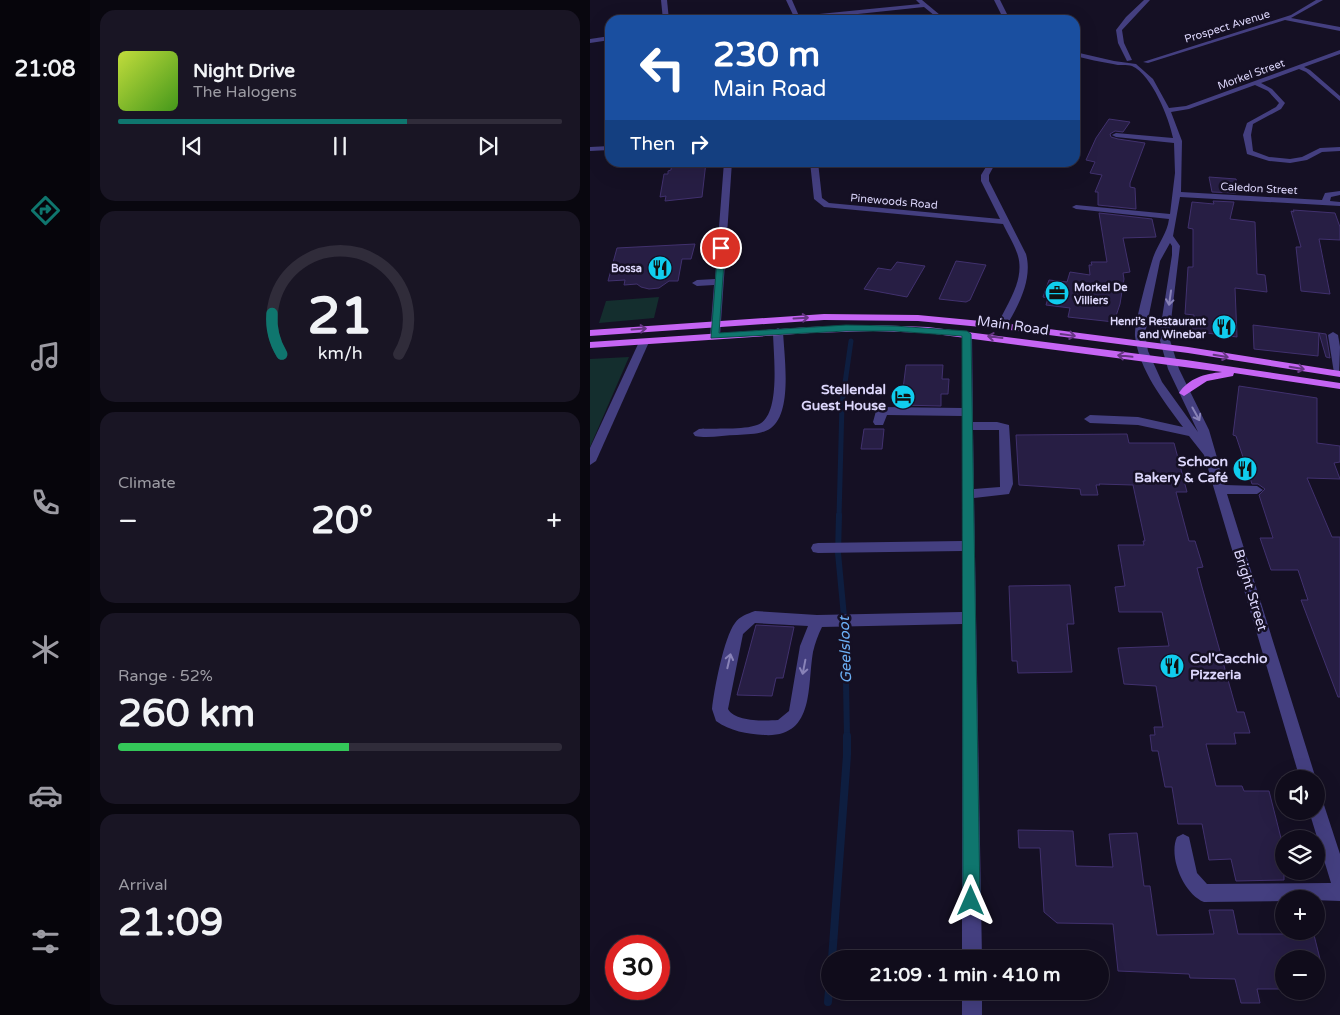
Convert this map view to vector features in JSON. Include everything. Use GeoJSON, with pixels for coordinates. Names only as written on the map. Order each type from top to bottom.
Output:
{"type":"FeatureCollection","features":[{"type":"Feature","properties":{"kind":"main road","name":"Main Road"},"geometry":{"type":"LineString","coordinates":[[590,333],[824,317],[896,317],[1002,326],[1339,373]]}},
{"type":"Feature","properties":{"kind":"main road","name":"Main Road"},"geometry":{"type":"LineString","coordinates":[[590,345],[778,331],[894,328],[967,334],[1340,386]]}},
{"type":"Feature","properties":{"kind":"main road"},"geometry":{"type":"LineString","coordinates":[[1184,393],[1190,384],[1197,380],[1249,372]]}},
{"type":"Feature","properties":{"kind":"street"},"geometry":{"type":"LineString","coordinates":[[664,0],[666,15]]}},
{"type":"Feature","properties":{"kind":"street"},"geometry":{"type":"LineString","coordinates":[[789,0],[795,15]]}},
{"type":"Feature","properties":{"kind":"street"},"geometry":{"type":"LineString","coordinates":[[919,0],[937,15]]}},
{"type":"Feature","properties":{"kind":"street"},"geometry":{"type":"LineString","coordinates":[[997,0],[1004,15]]}},
{"type":"Feature","properties":{"kind":"street"},"geometry":{"type":"LineString","coordinates":[[1141,345],[1140,334],[1156,261],[1160,249],[1170,237],[1179,167],[1176,130],[1168,110],[1148,76],[1124,49],[1119,37],[1119,30],[1128,18],[1147,0]]}},
{"type":"Feature","properties":{"kind":"street","name":"Prospect Avenue"},"geometry":{"type":"LineString","coordinates":[[1136,61],[1164,55],[1286,19],[1297,15],[1320,0]]}},
{"type":"Feature","properties":{"kind":"street"},"geometry":{"type":"LineString","coordinates":[[833,15],[924,5]]}},
{"type":"Feature","properties":{"kind":"street"},"geometry":{"type":"LineString","coordinates":[[1286,19],[1340,29]]}},
{"type":"Feature","properties":{"kind":"street"},"geometry":{"type":"LineString","coordinates":[[590,41],[605,39]]}},
{"type":"Feature","properties":{"kind":"street","name":"Morkel Street"},"geometry":{"type":"LineString","coordinates":[[1168,110],[1187,108],[1340,52]]}},
{"type":"Feature","properties":{"kind":"street"},"geometry":{"type":"LineString","coordinates":[[1080,55],[1114,63],[1148,76]]}},
{"type":"Feature","properties":{"kind":"street"},"geometry":{"type":"LineString","coordinates":[[1098,59],[1136,61],[1148,76]]}},
{"type":"Feature","properties":{"kind":"street"},"geometry":{"type":"LineString","coordinates":[[1114,63],[1136,61]]}},
{"type":"Feature","properties":{"kind":"street"},"geometry":{"type":"LineString","coordinates":[[1299,67],[1308,71],[1340,99]]}},
{"type":"Feature","properties":{"kind":"street"},"geometry":{"type":"LineString","coordinates":[[1256,82],[1270,90],[1282,103],[1279,108],[1250,123],[1247,135],[1250,152],[1258,157],[1273,160],[1290,160],[1306,159],[1323,149],[1340,148]]}},
{"type":"Feature","properties":{"kind":"street"},"geometry":{"type":"LineString","coordinates":[[1116,135],[1178,141]]}},
{"type":"Feature","properties":{"kind":"street"},"geometry":{"type":"LineString","coordinates":[[1154,149],[1156,139]]}},
{"type":"Feature","properties":{"kind":"street"},"geometry":{"type":"LineString","coordinates":[[590,149],[605,148]]}},
{"type":"Feature","properties":{"kind":"street"},"geometry":{"type":"LineString","coordinates":[[714,336],[728,167]]}},
{"type":"Feature","properties":{"kind":"street","name":"Pinewoods Road"},"geometry":{"type":"LineString","coordinates":[[815,167],[818,199],[827,205],[1005,222]]}},
{"type":"Feature","properties":{"kind":"street"},"geometry":{"type":"LineString","coordinates":[[990,167],[984,178],[1022,254],[1026,266],[1023,279],[1002,326]]}},
{"type":"Feature","properties":{"kind":"street","name":"Caledon Street"},"geometry":{"type":"LineString","coordinates":[[1176,194],[1340,204]]}},
{"type":"Feature","properties":{"kind":"street"},"geometry":{"type":"LineString","coordinates":[[1325,203],[1328,195],[1340,194]]}},
{"type":"Feature","properties":{"kind":"street"},"geometry":{"type":"LineString","coordinates":[[1076,207],[1173,217]]}},
{"type":"Feature","properties":{"kind":"street","name":"Bright Street"},"geometry":{"type":"LineString","coordinates":[[1170,237],[1176,246],[1176,255],[1164,338],[1166,348],[1184,393],[1204,430],[1220,489],[1305,770]]}},
{"type":"Feature","properties":{"kind":"street"},"geometry":{"type":"LineString","coordinates":[[697,284],[718,282]]}},
{"type":"Feature","properties":{"kind":"street"},"geometry":{"type":"LineString","coordinates":[[699,433],[755,430],[764,427],[774,418],[778,398],[778,331]]}},
{"type":"Feature","properties":{"kind":"street"},"geometry":{"type":"LineString","coordinates":[[967,334],[972,950]]}},
{"type":"Feature","properties":{"kind":"street"},"geometry":{"type":"LineString","coordinates":[[1333,335],[1339,373]]}},
{"type":"Feature","properties":{"kind":"street"},"geometry":{"type":"LineString","coordinates":[[590,461],[644,342]]}},
{"type":"Feature","properties":{"kind":"street","name":"Bright Street"},"geometry":{"type":"LineString","coordinates":[[1141,345],[1145,358],[1165,395],[1211,458]]}},
{"type":"Feature","properties":{"kind":"street"},"geometry":{"type":"LineString","coordinates":[[879,422],[882,411],[967,419],[1005,428],[1007,484],[1005,491],[968,494]]}},
{"type":"Feature","properties":{"kind":"street"},"geometry":{"type":"LineString","coordinates":[[1090,419],[1138,422],[1193,433]]}},
{"type":"Feature","properties":{"kind":"street"},"geometry":{"type":"LineString","coordinates":[[1220,489],[1257,490]]}},
{"type":"Feature","properties":{"kind":"street"},"geometry":{"type":"LineString","coordinates":[[825,548],[968,546]]}},
{"type":"Feature","properties":{"kind":"street"},"geometry":{"type":"LineString","coordinates":[[817,621],[807,646],[800,685],[799,708],[790,722],[782,726],[770,728],[734,723],[722,716],[721,699],[736,634],[744,622],[755,617],[817,621],[969,618]]}},
{"type":"Feature","properties":{"kind":"street"},"geometry":{"type":"LineString","coordinates":[[1322,820],[1337,861],[1340,883]]}},
{"type":"Feature","properties":{"kind":"street"},"geometry":{"type":"LineString","coordinates":[[1183,843],[1190,881],[1204,893],[1340,892]]}},
{"type":"Feature","properties":{"kind":"street"},"geometry":{"type":"LineString","coordinates":[[972,1000],[972,1015]]}},
{"type":"Feature","properties":{"kind":"green space"},"geometry":{"type":"Polygon","coordinates":[[[659,297],[654,318],[599,323],[606,301],[659,297]]]}},
{"type":"Feature","properties":{"kind":"green space"},"geometry":{"type":"Polygon","coordinates":[[[629,357],[590,447],[590,359],[629,357]]]}},
{"type":"Feature","properties":{"kind":"building"},"geometry":{"type":"Polygon","coordinates":[[[1109,119],[1130,122],[1123,132],[1115,131],[1110,134],[1111,137],[1145,143],[1130,183],[1130,187],[1135,188],[1136,209],[1098,205],[1098,192],[1095,192],[1102,175],[1090,173],[1095,162],[1086,160],[1096,138],[1109,119]]]}},
{"type":"Feature","properties":{"kind":"building"},"geometry":{"type":"Polygon","coordinates":[[[671,167],[705,167],[702,197],[665,201],[666,196],[660,197],[664,174],[668,174],[668,171],[671,170],[671,167]]]}},
{"type":"Feature","properties":{"kind":"building"},"geometry":{"type":"Polygon","coordinates":[[[1209,177],[1236,179],[1238,186],[1236,193],[1212,192],[1209,177]]]}},
{"type":"Feature","properties":{"kind":"building"},"geometry":{"type":"Polygon","coordinates":[[[1213,201],[1234,202],[1230,219],[1255,222],[1257,274],[1265,275],[1267,292],[1235,288],[1237,337],[1192,331],[1194,315],[1185,314],[1188,267],[1193,267],[1193,229],[1188,228],[1192,202],[1214,204],[1213,201]]]}},
{"type":"Feature","properties":{"kind":"building"},"geometry":{"type":"Polygon","coordinates":[[[1293,210],[1335,213],[1340,227],[1340,240],[1319,239],[1330,294],[1301,291],[1296,247],[1301,247],[1291,211],[1294,212],[1293,210]]]}},
{"type":"Feature","properties":{"kind":"building"},"geometry":{"type":"Polygon","coordinates":[[[1099,213],[1152,219],[1156,237],[1123,238],[1130,272],[1123,273],[1124,279],[1120,304],[1114,322],[1068,317],[1070,308],[1046,305],[1048,298],[1043,297],[1049,280],[1067,282],[1070,272],[1090,275],[1089,265],[1092,265],[1091,262],[1107,262],[1099,213]]]}},
{"type":"Feature","properties":{"kind":"building","name":"Bossa"},"geometry":{"type":"Polygon","coordinates":[[[695,244],[691,259],[682,259],[678,281],[669,281],[659,288],[649,289],[637,284],[624,285],[625,280],[608,281],[617,248],[695,244]]]}},
{"type":"Feature","properties":{"kind":"building"},"geometry":{"type":"Polygon","coordinates":[[[956,261],[986,265],[970,300],[966,302],[939,299],[956,261]]]}},
{"type":"Feature","properties":{"kind":"building"},"geometry":{"type":"Polygon","coordinates":[[[897,262],[925,266],[907,297],[864,289],[878,268],[891,270],[897,262]]]}},
{"type":"Feature","properties":{"kind":"building"},"geometry":{"type":"Polygon","coordinates":[[[1253,325],[1319,333],[1318,356],[1254,349],[1253,325]]]}},
{"type":"Feature","properties":{"kind":"building"},"geometry":{"type":"Polygon","coordinates":[[[1319,333],[1326,334],[1330,358],[1326,357],[1319,333]]]}},
{"type":"Feature","properties":{"kind":"building","name":"Stellendal Guest House"},"geometry":{"type":"Polygon","coordinates":[[[906,365],[943,365],[942,379],[949,379],[948,394],[941,394],[941,406],[901,405],[906,365]]]}},
{"type":"Feature","properties":{"kind":"building"},"geometry":{"type":"Polygon","coordinates":[[[1239,386],[1317,398],[1317,443],[1340,446],[1340,462],[1334,463],[1340,479],[1307,478],[1332,537],[1340,537],[1340,697],[1338,697],[1301,600],[1308,600],[1298,570],[1271,570],[1260,538],[1273,538],[1259,495],[1265,489],[1258,484],[1252,484],[1236,436],[1233,435],[1239,386]]]}},
{"type":"Feature","properties":{"kind":"building"},"geometry":{"type":"Polygon","coordinates":[[[864,429],[884,429],[882,449],[861,449],[864,429]]]}},
{"type":"Feature","properties":{"kind":"building"},"geometry":{"type":"Polygon","coordinates":[[[1127,434],[1129,443],[1174,443],[1187,492],[1176,492],[1189,541],[1195,541],[1203,567],[1197,568],[1237,712],[1244,712],[1250,733],[1234,733],[1236,744],[1206,744],[1216,786],[1242,786],[1244,791],[1269,791],[1279,830],[1275,830],[1275,880],[1284,880],[1236,881],[1231,859],[1209,860],[1202,824],[1178,824],[1172,787],[1165,787],[1158,751],[1152,751],[1150,735],[1155,735],[1154,727],[1163,727],[1156,686],[1124,684],[1118,648],[1169,646],[1162,612],[1119,612],[1115,587],[1125,586],[1118,545],[1144,545],[1143,541],[1145,541],[1133,485],[1099,484],[1096,485],[1098,495],[1081,495],[1080,489],[1019,485],[1016,435],[1127,434]]]}},
{"type":"Feature","properties":{"kind":"building"},"geometry":{"type":"Polygon","coordinates":[[[1070,585],[1074,624],[1067,624],[1072,672],[1018,673],[1017,661],[1012,661],[1009,586],[1070,585]]]}},
{"type":"Feature","properties":{"kind":"building"},"geometry":{"type":"Polygon","coordinates":[[[756,625],[794,627],[783,678],[776,678],[772,696],[737,695],[756,625]]]}},
{"type":"Feature","properties":{"kind":"building"},"geometry":{"type":"Polygon","coordinates":[[[1018,830],[1073,831],[1076,866],[1113,867],[1109,834],[1137,833],[1144,886],[1150,886],[1157,935],[1214,934],[1209,910],[1233,910],[1238,934],[1275,934],[1275,940],[1315,940],[1318,950],[1275,950],[1275,989],[1257,989],[1260,1003],[1241,1003],[1235,979],[1190,978],[1189,974],[1118,971],[1113,924],[1057,923],[1044,912],[1040,848],[1019,848],[1018,830]]]}},
{"type":"Feature","properties":{"kind":"waterway","name":"Geelsloot"},"geometry":{"type":"LineString","coordinates":[[839,517],[842,404],[851,341]]}},
{"type":"Feature","properties":{"kind":"waterway","name":"Geelsloot"},"geometry":{"type":"LineString","coordinates":[[839,515],[838,553],[845,627],[847,738]]}},
{"type":"Feature","properties":{"kind":"waterway","name":"Geelsloot"},"geometry":{"type":"LineString","coordinates":[[833,950],[847,738]]}},
{"type":"Feature","properties":{"kind":"place","name":"Bossa"},"geometry":{"type":"Point","coordinates":[660,268]}},
{"type":"Feature","properties":{"kind":"place","name":"Morkel De Villiers"},"geometry":{"type":"Point","coordinates":[1057,293]}},
{"type":"Feature","properties":{"kind":"place","name":"Henri’s Restaurant and Winebar"},"geometry":{"type":"Point","coordinates":[1224,327]}},
{"type":"Feature","properties":{"kind":"place","name":"Stellendal Guest House"},"geometry":{"type":"Point","coordinates":[903,397]}},
{"type":"Feature","properties":{"kind":"place","name":"Schoon Bakery & Café"},"geometry":{"type":"Point","coordinates":[1245,469]}},
{"type":"Feature","properties":{"kind":"place","name":"Col'Cacchio Pizzeria"},"geometry":{"type":"Point","coordinates":[1172,666]}},
{"type":"Feature","properties":{"kind":"route"},"geometry":{"type":"LineString","coordinates":[[721,248],[714,336],[846,328],[894,328],[967,334],[971,901]]}}]}
